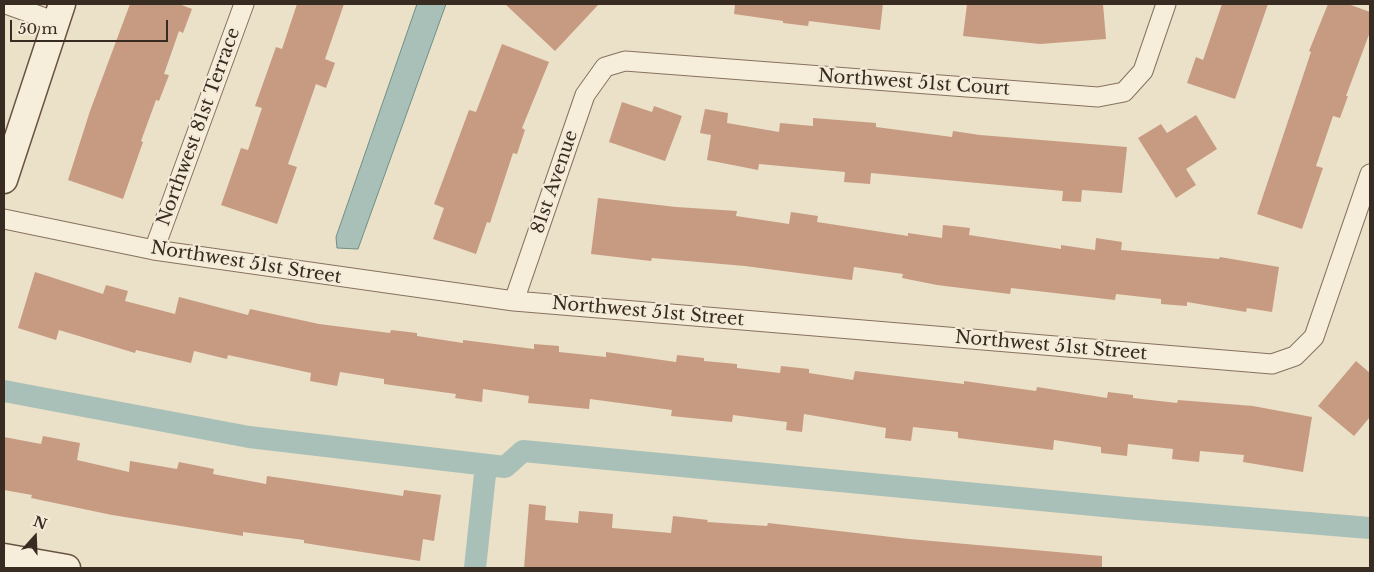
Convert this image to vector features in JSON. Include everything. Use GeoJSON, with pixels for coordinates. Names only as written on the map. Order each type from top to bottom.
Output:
{"type":"FeatureCollection","features":[{"type":"Feature","properties":{"kind":"street"},"geometry":{"type":"LineString","coordinates":[[4,180],[59,13],[6,4]]}},
{"type":"Feature","properties":{"kind":"street","name":"Northwest 81st Terrace"},"geometry":{"type":"LineString","coordinates":[[154,250],[244,4]]}},
{"type":"Feature","properties":{"kind":"street","name":"Northwest 51st Court"},"geometry":{"type":"LineString","coordinates":[[605,67],[625,61],[1098,97],[1124,92],[1143,71],[1166,4]]}},
{"type":"Feature","properties":{"kind":"street","name":"81st Avenue"},"geometry":{"type":"LineString","coordinates":[[514,301],[585,95],[605,67]]}},
{"type":"Feature","properties":{"kind":"street","name":"Northwest 51st Street"},"geometry":{"type":"LineString","coordinates":[[4,219],[154,250],[514,301],[1272,364],[1295,356],[1314,337],[1370,174]]}},
{"type":"Feature","properties":{"kind":"street"},"geometry":{"type":"LineString","coordinates":[[4,556],[67,568]]}},
{"type":"Feature","properties":{"kind":"water"},"geometry":{"type":"Polygon","coordinates":[[[417,4],[446,4],[358,249],[337,248],[336,237],[417,4]]]}},
{"type":"Feature","properties":{"kind":"building"},"geometry":{"type":"Polygon","coordinates":[[[130,4],[179,4],[192,9],[183,33],[179,31],[164,74],[169,75],[159,101],[156,100],[123,199],[68,180],[90,111],[130,4]]]}},
{"type":"Feature","properties":{"kind":"building"},"geometry":{"type":"Polygon","coordinates":[[[297,4],[344,4],[325,59],[335,63],[326,88],[316,84],[288,164],[297,167],[277,224],[221,205],[241,148],[248,150],[262,108],[255,106],[276,47],[282,49],[297,4]]]}},
{"type":"Feature","properties":{"kind":"building"},"geometry":{"type":"Polygon","coordinates":[[[505,4],[599,4],[555,51],[505,4]]]}},
{"type":"Feature","properties":{"kind":"building"},"geometry":{"type":"Polygon","coordinates":[[[735,4],[883,4],[880,30],[809,21],[808,26],[783,23],[783,21],[734,14],[735,4]]]}},
{"type":"Feature","properties":{"kind":"building"},"geometry":{"type":"Polygon","coordinates":[[[967,4],[1103,4],[1106,39],[1040,44],[963,36],[967,4]]]}},
{"type":"Feature","properties":{"kind":"building"},"geometry":{"type":"Polygon","coordinates":[[[1222,4],[1268,4],[1235,99],[1187,83],[1196,57],[1203,60],[1222,4]]]}},
{"type":"Feature","properties":{"kind":"building"},"geometry":{"type":"Polygon","coordinates":[[[1328,4],[1348,4],[1370,12],[1370,32],[1346,96],[1348,96],[1340,118],[1333,116],[1316,166],[1323,168],[1302,229],[1257,214],[1311,52],[1309,51],[1328,4]]]}},
{"type":"Feature","properties":{"kind":"building"},"geometry":{"type":"Polygon","coordinates":[[[502,44],[549,62],[522,128],[525,130],[517,154],[513,153],[490,223],[487,222],[476,254],[433,239],[444,208],[434,204],[469,110],[476,112],[502,44]]]}},
{"type":"Feature","properties":{"kind":"building"},"geometry":{"type":"Polygon","coordinates":[[[622,102],[652,112],[654,106],[682,116],[665,161],[609,142],[622,102]]]}},
{"type":"Feature","properties":{"kind":"building"},"geometry":{"type":"Polygon","coordinates":[[[705,109],[728,113],[727,123],[779,132],[780,123],[813,126],[813,118],[876,123],[876,127],[952,137],[953,131],[980,135],[1127,147],[1122,193],[1082,190],[1081,202],[1062,201],[1063,191],[871,173],[870,184],[844,182],[845,172],[759,164],[758,170],[707,160],[711,135],[700,133],[705,109]]]}},
{"type":"Feature","properties":{"kind":"building"},"geometry":{"type":"Polygon","coordinates":[[[1196,115],[1217,149],[1186,169],[1196,185],[1176,198],[1138,138],[1161,124],[1167,133],[1196,115]]]}},
{"type":"Feature","properties":{"kind":"building"},"geometry":{"type":"Polygon","coordinates":[[[598,198],[676,207],[737,211],[736,216],[789,224],[791,212],[818,216],[817,222],[908,236],[908,233],[942,238],[943,225],[970,228],[969,235],[1061,249],[1061,245],[1095,250],[1096,238],[1122,242],[1121,250],[1219,259],[1220,257],[1279,267],[1272,312],[1247,308],[1246,312],[1187,302],[1187,306],[1161,304],[1161,299],[1116,294],[1115,300],[1011,288],[1010,294],[937,285],[902,278],[903,274],[854,267],[852,280],[745,266],[652,258],[651,261],[591,254],[598,198]]]}},
{"type":"Feature","properties":{"kind":"building"},"geometry":{"type":"Polygon","coordinates":[[[35,272],[103,294],[106,285],[128,291],[125,301],[175,314],[179,297],[248,315],[250,309],[319,324],[390,333],[391,330],[417,333],[417,336],[463,343],[463,340],[534,349],[534,344],[559,346],[559,352],[606,357],[606,352],[676,362],[677,355],[704,358],[704,361],[737,364],[737,368],[780,373],[781,366],[809,369],[809,373],[853,380],[855,371],[964,384],[964,381],[1036,391],[1037,387],[1107,398],[1108,392],[1133,395],[1133,398],[1177,403],[1178,400],[1253,406],[1312,417],[1303,472],[1243,462],[1244,455],[1200,451],[1199,462],[1172,459],[1173,449],[1128,444],[1127,456],[1101,453],[1101,447],[1054,440],[1053,450],[958,438],[958,432],[913,427],[911,441],[885,438],[886,428],[804,414],[802,432],[786,430],[787,422],[733,415],[732,422],[671,416],[672,410],[590,399],[589,409],[528,403],[529,396],[483,389],[482,402],[455,398],[456,394],[384,384],[384,379],[340,372],[337,386],[310,381],[311,373],[228,355],[227,359],[194,351],[191,363],[136,350],[135,353],[59,330],[56,340],[18,328],[35,272]]]}},
{"type":"Feature","properties":{"kind":"building"},"geometry":{"type":"Polygon","coordinates":[[[1356,361],[1370,373],[1370,417],[1354,436],[1318,406],[1356,361]]]}},
{"type":"Feature","properties":{"kind":"building"},"geometry":{"type":"Polygon","coordinates":[[[43,436],[80,443],[77,460],[129,472],[130,461],[177,469],[179,462],[214,469],[213,474],[266,484],[267,476],[403,496],[404,490],[441,495],[434,541],[423,539],[420,561],[304,543],[304,540],[243,532],[243,536],[112,515],[31,498],[32,495],[4,490],[4,437],[41,444],[43,436]]]}},
{"type":"Feature","properties":{"kind":"building"},"geometry":{"type":"Polygon","coordinates":[[[529,504],[546,506],[545,520],[578,523],[579,511],[613,514],[612,528],[671,533],[673,516],[708,520],[707,522],[767,526],[768,523],[909,539],[1102,556],[1102,568],[524,568],[529,504]]]}},
{"type":"Feature","properties":{"kind":"waterway"},"geometry":{"type":"LineString","coordinates":[[4,391],[249,437],[505,467],[523,451],[1125,508],[1370,528]]}},
{"type":"Feature","properties":{"kind":"waterway"},"geometry":{"type":"LineString","coordinates":[[475,568],[486,465]]}}]}
